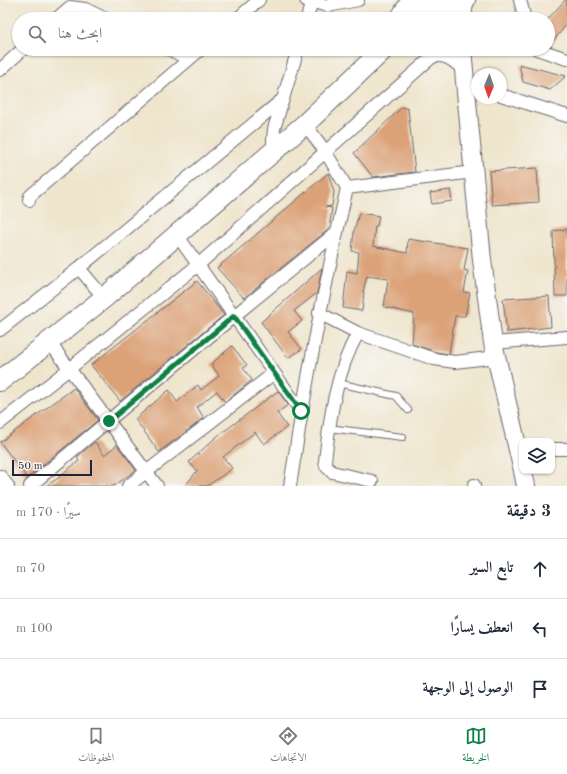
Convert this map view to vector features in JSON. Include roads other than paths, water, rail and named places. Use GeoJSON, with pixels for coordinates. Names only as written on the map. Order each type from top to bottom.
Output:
{"type":"FeatureCollection","features":[{"type":"Feature","properties":{"kind":"main road"},"geometry":{"type":"LineString","coordinates":[[404,12],[412,0]]}},
{"type":"Feature","properties":{"kind":"main road"},"geometry":{"type":"LineString","coordinates":[[427,12],[451,8]]}},
{"type":"Feature","properties":{"kind":"main road"},"geometry":{"type":"LineString","coordinates":[[0,382],[104,298],[305,124],[375,56]]}},
{"type":"Feature","properties":{"kind":"street"},"geometry":{"type":"LineString","coordinates":[[245,12],[259,0]]}},
{"type":"Feature","properties":{"kind":"street"},"geometry":{"type":"LineString","coordinates":[[309,12],[311,1],[328,6],[358,0]]}},
{"type":"Feature","properties":{"kind":"street"},"geometry":{"type":"LineString","coordinates":[[520,0],[523,12]]}},
{"type":"Feature","properties":{"kind":"street"},"geometry":{"type":"LineString","coordinates":[[64,12],[70,7],[85,9],[91,12]]}},
{"type":"Feature","properties":{"kind":"street"},"geometry":{"type":"LineString","coordinates":[[555,55],[567,59]]}},
{"type":"Feature","properties":{"kind":"street"},"geometry":{"type":"LineString","coordinates":[[0,70],[15,56]]}},
{"type":"Feature","properties":{"kind":"street"},"geometry":{"type":"LineString","coordinates":[[183,56],[189,59]]}},
{"type":"Feature","properties":{"kind":"street"},"geometry":{"type":"LineString","coordinates":[[29,200],[30,196],[193,56]]}},
{"type":"Feature","properties":{"kind":"street"},"geometry":{"type":"LineString","coordinates":[[273,151],[274,129],[296,56]]}},
{"type":"Feature","properties":{"kind":"street"},"geometry":{"type":"LineString","coordinates":[[0,423],[198,265],[325,151],[434,56]]}},
{"type":"Feature","properties":{"kind":"street"},"geometry":{"type":"LineString","coordinates":[[443,56],[451,59],[468,80]]}},
{"type":"Feature","properties":{"kind":"street"},"geometry":{"type":"LineString","coordinates":[[463,56],[468,80],[482,260],[494,350],[519,448]]}},
{"type":"Feature","properties":{"kind":"street"},"geometry":{"type":"LineString","coordinates":[[507,97],[567,116]]}},
{"type":"Feature","properties":{"kind":"street"},"geometry":{"type":"LineString","coordinates":[[0,330],[78,268],[283,99]]}},
{"type":"Feature","properties":{"kind":"street"},"geometry":{"type":"LineString","coordinates":[[290,486],[301,411],[319,313],[347,188],[325,151],[305,124]]}},
{"type":"Feature","properties":{"kind":"street"},"geometry":{"type":"LineString","coordinates":[[347,188],[474,172]]}},
{"type":"Feature","properties":{"kind":"street"},"geometry":{"type":"LineString","coordinates":[[30,486],[336,233]]}},
{"type":"Feature","properties":{"kind":"street"},"geometry":{"type":"LineString","coordinates":[[177,235],[301,411]]}},
{"type":"Feature","properties":{"kind":"street"},"geometry":{"type":"LineString","coordinates":[[78,268],[104,298]]}},
{"type":"Feature","properties":{"kind":"street"},"geometry":{"type":"LineString","coordinates":[[319,313],[358,333],[434,360],[455,362],[494,350],[567,338]]}},
{"type":"Feature","properties":{"kind":"street"},"geometry":{"type":"LineString","coordinates":[[358,333],[349,350],[338,382],[328,428],[325,461],[328,470],[332,472],[372,481]]}},
{"type":"Feature","properties":{"kind":"street"},"geometry":{"type":"LineString","coordinates":[[50,343],[158,486]]}},
{"type":"Feature","properties":{"kind":"street"},"geometry":{"type":"LineString","coordinates":[[128,486],[274,373]]}},
{"type":"Feature","properties":{"kind":"street"},"geometry":{"type":"LineString","coordinates":[[555,449],[567,449]]}},
{"type":"Feature","properties":{"kind":"street"},"geometry":{"type":"LineString","coordinates":[[524,474],[526,486]]}},
{"type":"Feature","properties":{"kind":"street"},"geometry":{"type":"LineString","coordinates":[[0,476],[8,486]]}},
{"type":"Feature","properties":{"kind":"lane"},"geometry":{"type":"LineString","coordinates":[[338,382],[396,396],[408,410]]}},
{"type":"Feature","properties":{"kind":"lane"},"geometry":{"type":"LineString","coordinates":[[328,428],[403,437]]}}]}
